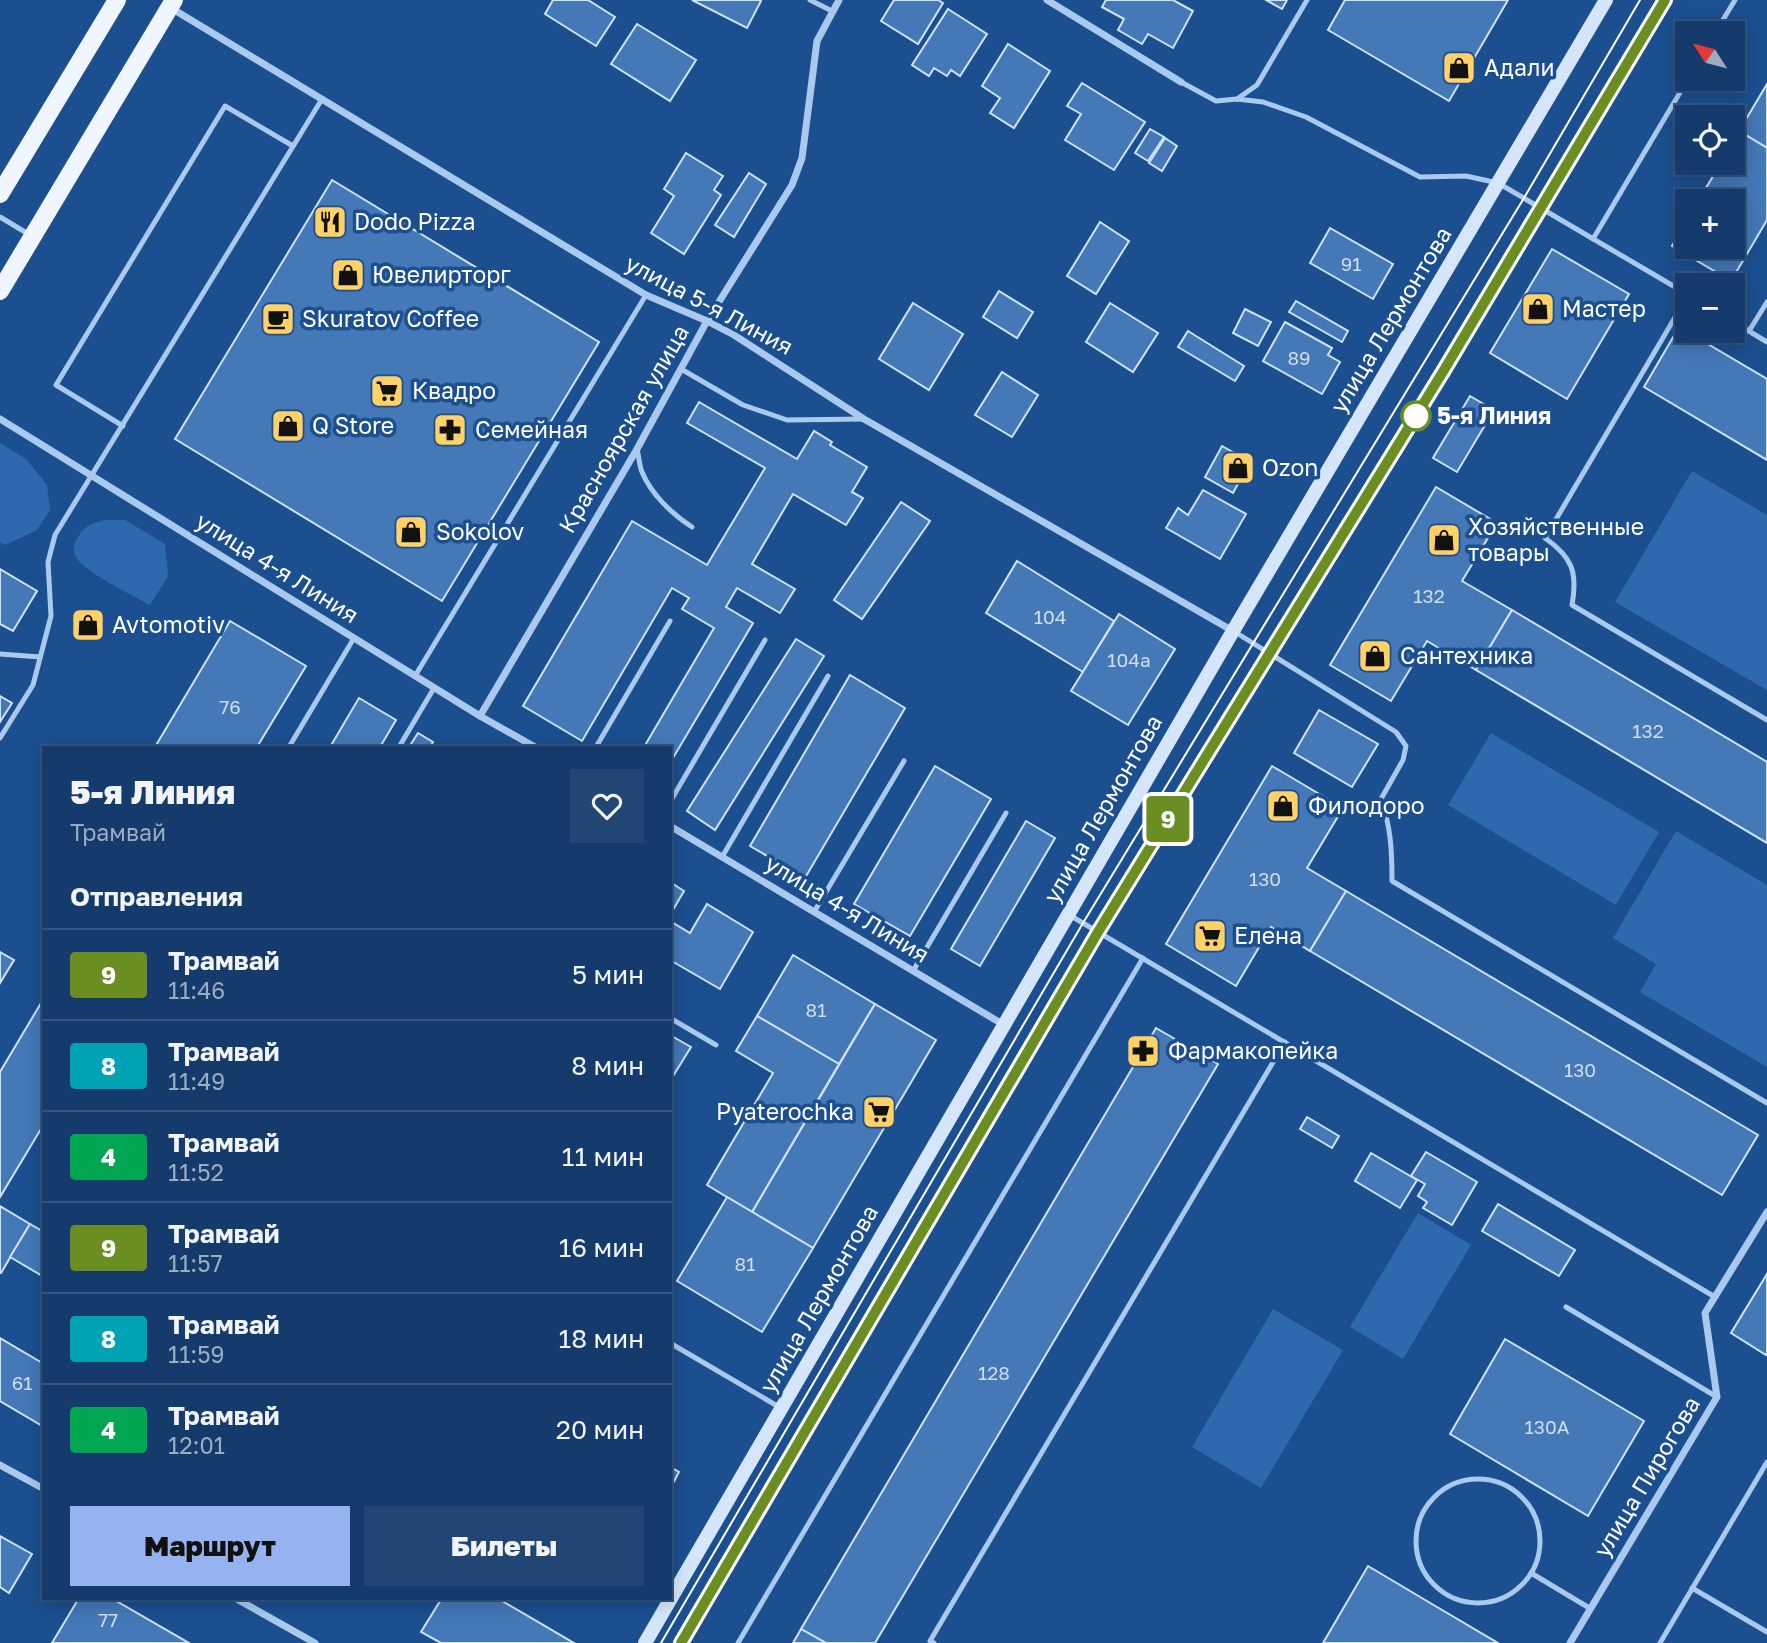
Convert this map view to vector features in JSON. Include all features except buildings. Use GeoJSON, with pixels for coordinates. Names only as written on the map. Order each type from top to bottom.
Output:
{"type":"FeatureCollection","features":[{"type":"Feature","properties":{"kind":"main road"},"geometry":{"type":"LineString","coordinates":[[0,194],[117,0]]}},
{"type":"Feature","properties":{"kind":"main road","name":"улица Лермонтова"},"geometry":{"type":"LineString","coordinates":[[672,1597],[1233,631],[1606,0]]}},
{"type":"Feature","properties":{"kind":"main road"},"geometry":{"type":"LineString","coordinates":[[0,291],[172,4]]}},
{"type":"Feature","properties":{"kind":"main road","name":"улица Лермонтова"},"geometry":{"type":"LineString","coordinates":[[645,1643],[670,1600]]}},
{"type":"Feature","properties":{"kind":"street","name":"Красноярская улица"},"geometry":{"type":"LineString","coordinates":[[480,716],[637,449],[707,321],[792,185],[802,158],[817,41],[839,0]]}},
{"type":"Feature","properties":{"kind":"street"},"geometry":{"type":"LineString","coordinates":[[1047,0],[1181,82]]}},
{"type":"Feature","properties":{"kind":"street","name":"улица 5-я Линия"},"geometry":{"type":"LineString","coordinates":[[172,4],[321,99],[646,295],[707,321],[768,355],[864,419],[1233,631]]}},
{"type":"Feature","properties":{"kind":"street","name":"улица 4-я Линия"},"geometry":{"type":"LineString","coordinates":[[0,419],[434,688],[534,746]]}},
{"type":"Feature","properties":{"kind":"street","name":"улица 4-я Линия"},"geometry":{"type":"LineString","coordinates":[[672,827],[1004,1025]]}},
{"type":"Feature","properties":{"kind":"street","name":"улица Пирогова"},"geometry":{"type":"LineString","coordinates":[[1570,1643],[1717,1397],[1705,1313],[1767,1212]]}},
{"type":"Feature","properties":{"kind":"street"},"geometry":{"type":"LineString","coordinates":[[0,1465],[42,1488]]}},
{"type":"Feature","properties":{"kind":"street"},"geometry":{"type":"LineString","coordinates":[[239,1600],[315,1643]]}},
{"type":"Feature","properties":{"kind":"lane"},"geometry":{"type":"LineString","coordinates":[[810,0],[832,11]]}},
{"type":"Feature","properties":{"kind":"lane"},"geometry":{"type":"LineString","coordinates":[[1237,99],[1257,85],[1307,0]]}},
{"type":"Feature","properties":{"kind":"lane"},"geometry":{"type":"LineString","coordinates":[[1722,21],[1735,0]]}},
{"type":"Feature","properties":{"kind":"lane"},"geometry":{"type":"LineString","coordinates":[[1181,82],[1216,101],[1237,99],[1263,102],[1306,117],[1420,177],[1466,176],[1498,183],[1675,289]]}},
{"type":"Feature","properties":{"kind":"lane"},"geometry":{"type":"LineString","coordinates":[[1593,239],[1681,91]]}},
{"type":"Feature","properties":{"kind":"lane"},"geometry":{"type":"LineString","coordinates":[[0,738],[33,685],[51,616],[48,562],[55,535],[321,99]]}},
{"type":"Feature","properties":{"kind":"lane"},"geometry":{"type":"LineString","coordinates":[[123,426],[56,385],[225,106],[293,146]]}},
{"type":"Feature","properties":{"kind":"lane"},"geometry":{"type":"LineString","coordinates":[[0,217],[32,237]]}},
{"type":"Feature","properties":{"kind":"lane"},"geometry":{"type":"LineString","coordinates":[[415,676],[646,295]]}},
{"type":"Feature","properties":{"kind":"lane"},"geometry":{"type":"LineString","coordinates":[[1749,331],[1767,302]]}},
{"type":"Feature","properties":{"kind":"lane"},"geometry":{"type":"LineString","coordinates":[[1675,316],[1545,538],[1561,549],[1572,566],[1576,585],[1572,605],[1767,720]]}},
{"type":"Feature","properties":{"kind":"lane"},"geometry":{"type":"LineString","coordinates":[[1745,329],[1767,342]]}},
{"type":"Feature","properties":{"kind":"lane"},"geometry":{"type":"LineString","coordinates":[[681,369],[743,405],[787,420],[864,419]]}},
{"type":"Feature","properties":{"kind":"lane"},"geometry":{"type":"LineString","coordinates":[[637,449],[642,471],[653,489],[678,518],[692,527]]}},
{"type":"Feature","properties":{"kind":"lane"},"geometry":{"type":"LineString","coordinates":[[597,746],[670,621]]}},
{"type":"Feature","properties":{"kind":"lane"},"geometry":{"type":"LineString","coordinates":[[1233,631],[1396,732],[1406,747],[1381,799],[1389,820],[1392,881],[1767,1103]]}},
{"type":"Feature","properties":{"kind":"lane"},"geometry":{"type":"LineString","coordinates":[[290,746],[354,638]]}},
{"type":"Feature","properties":{"kind":"lane"},"geometry":{"type":"LineString","coordinates":[[672,799],[765,640]]}},
{"type":"Feature","properties":{"kind":"lane"},"geometry":{"type":"LineString","coordinates":[[0,654],[40,657]]}},
{"type":"Feature","properties":{"kind":"lane"},"geometry":{"type":"LineString","coordinates":[[722,857],[828,676]]}},
{"type":"Feature","properties":{"kind":"lane"},"geometry":{"type":"LineString","coordinates":[[400,746],[434,688]]}},
{"type":"Feature","properties":{"kind":"lane"},"geometry":{"type":"LineString","coordinates":[[814,912],[904,761]]}},
{"type":"Feature","properties":{"kind":"lane"},"geometry":{"type":"LineString","coordinates":[[913,971],[1006,813]]}},
{"type":"Feature","properties":{"kind":"lane"},"geometry":{"type":"LineString","coordinates":[[1068,914],[1715,1297]]}},
{"type":"Feature","properties":{"kind":"lane"},"geometry":{"type":"LineString","coordinates":[[738,1643],[1143,958]]}},
{"type":"Feature","properties":{"kind":"lane"},"geometry":{"type":"LineString","coordinates":[[672,1019],[716,1045]]}},
{"type":"Feature","properties":{"kind":"lane"},"geometry":{"type":"LineString","coordinates":[[934,1643],[930,1641],[1285,1042]]}},
{"type":"Feature","properties":{"kind":"lane"},"geometry":{"type":"LineString","coordinates":[[1566,1307],[1717,1397]]}},
{"type":"Feature","properties":{"kind":"lane"},"geometry":{"type":"LineString","coordinates":[[672,1344],[782,1409]]}},
{"type":"Feature","properties":{"kind":"lane"},"geometry":{"type":"LineString","coordinates":[[1660,1643],[1767,1462]]}},
{"type":"Feature","properties":{"kind":"lane"},"geometry":{"type":"LineString","coordinates":[[1459,1481],[1494,1481],[1511,1488],[1529,1507],[1539,1530],[1540,1548],[1531,1573],[1513,1592],[1497,1601],[1462,1601],[1446,1594],[1432,1583],[1422,1568],[1417,1551],[1421,1516],[1431,1501],[1444,1489],[1459,1481]]}},
{"type":"Feature","properties":{"kind":"lane"},"geometry":{"type":"LineString","coordinates":[[1531,1573],[1591,1609]]}},
{"type":"Feature","properties":{"kind":"lane"},"geometry":{"type":"LineString","coordinates":[[1692,1588],[1767,1632]]}},
{"type":"Feature","properties":{"kind":"shaded area"},"geometry":{"type":"Polygon","coordinates":[[[0,443],[26,459],[47,485],[50,510],[37,530],[5,545],[0,542],[0,443]]]}},
{"type":"Feature","properties":{"kind":"shaded area"},"geometry":{"type":"Polygon","coordinates":[[[1692,471],[1767,515],[1767,690],[1615,602],[1692,471]]]}},
{"type":"Feature","properties":{"kind":"shaded area"},"geometry":{"type":"Polygon","coordinates":[[[105,520],[125,520],[165,544],[168,576],[150,605],[89,570],[76,557],[74,547],[80,533],[105,520]]]}},
{"type":"Feature","properties":{"kind":"shaded area"},"geometry":{"type":"Polygon","coordinates":[[[1491,733],[1659,832],[1616,905],[1448,805],[1491,733]]]}},
{"type":"Feature","properties":{"kind":"shaded area"},"geometry":{"type":"Polygon","coordinates":[[[1676,831],[1767,885],[1767,1067],[1640,992],[1656,964],[1613,938],[1676,831]]]}},
{"type":"Feature","properties":{"kind":"shaded area"},"geometry":{"type":"Polygon","coordinates":[[[1418,1213],[1471,1245],[1403,1359],[1350,1327],[1418,1213]]]}},
{"type":"Feature","properties":{"kind":"shaded area"},"geometry":{"type":"Polygon","coordinates":[[[1273,1309],[1343,1350],[1261,1488],[1192,1447],[1273,1309]]]}},
{"type":"Feature","properties":{"kind":"tram line"},"geometry":{"type":"LineString","coordinates":[[661,1643],[1083,923],[1524,198],[1640,0]]}},
{"type":"Feature","properties":{"kind":"tram line"},"geometry":{"type":"LineString","coordinates":[[681,1643],[1099,932],[1444,370],[1665,0]]}},
{"type":"Feature","properties":{"kind":"tram line","name":"9"},"geometry":{"type":"LineString","coordinates":[[681,1643],[1098,932],[1542,209],[1665,0]]}},
{"type":"Feature","properties":{"kind":"place","name":"Адали"},"geometry":{"type":"Point","coordinates":[1459,68]}},
{"type":"Feature","properties":{"kind":"place","name":"Dodo Pizza"},"geometry":{"type":"Point","coordinates":[330,222]}},
{"type":"Feature","properties":{"kind":"place","name":"Ювелирторг"},"geometry":{"type":"Point","coordinates":[348,275]}},
{"type":"Feature","properties":{"kind":"place","name":"Мастер"},"geometry":{"type":"Point","coordinates":[1538,309]}},
{"type":"Feature","properties":{"kind":"place","name":"Skuratov Coffee"},"geometry":{"type":"Point","coordinates":[278,319]}},
{"type":"Feature","properties":{"kind":"place","name":"Квадро"},"geometry":{"type":"Point","coordinates":[387,391]}},
{"type":"Feature","properties":{"kind":"place","name":"5-я Линия"},"geometry":{"type":"Point","coordinates":[1416,416]}},
{"type":"Feature","properties":{"kind":"place","name":"Q Store"},"geometry":{"type":"Point","coordinates":[288,426]}},
{"type":"Feature","properties":{"kind":"place","name":"Семейная"},"geometry":{"type":"Point","coordinates":[450,430]}},
{"type":"Feature","properties":{"kind":"place","name":"Ozon"},"geometry":{"type":"Point","coordinates":[1238,468]}},
{"type":"Feature","properties":{"kind":"place","name":"Sokolov"},"geometry":{"type":"Point","coordinates":[411,532]}},
{"type":"Feature","properties":{"kind":"place","name":"Хозяйственные товары"},"geometry":{"type":"Point","coordinates":[1444,540]}},
{"type":"Feature","properties":{"kind":"place","name":"Avtomotiv"},"geometry":{"type":"Point","coordinates":[88,625]}},
{"type":"Feature","properties":{"kind":"place","name":"Сантехника"},"geometry":{"type":"Point","coordinates":[1375,656]}},
{"type":"Feature","properties":{"kind":"place","name":"Филодоро"},"geometry":{"type":"Point","coordinates":[1283,806]}},
{"type":"Feature","properties":{"kind":"place","name":"Елена"},"geometry":{"type":"Point","coordinates":[1210,936]}},
{"type":"Feature","properties":{"kind":"place","name":"Фармакопейка"},"geometry":{"type":"Point","coordinates":[1143,1051]}},
{"type":"Feature","properties":{"kind":"place","name":"Pyaterochka"},"geometry":{"type":"Point","coordinates":[879,1112]}}]}
